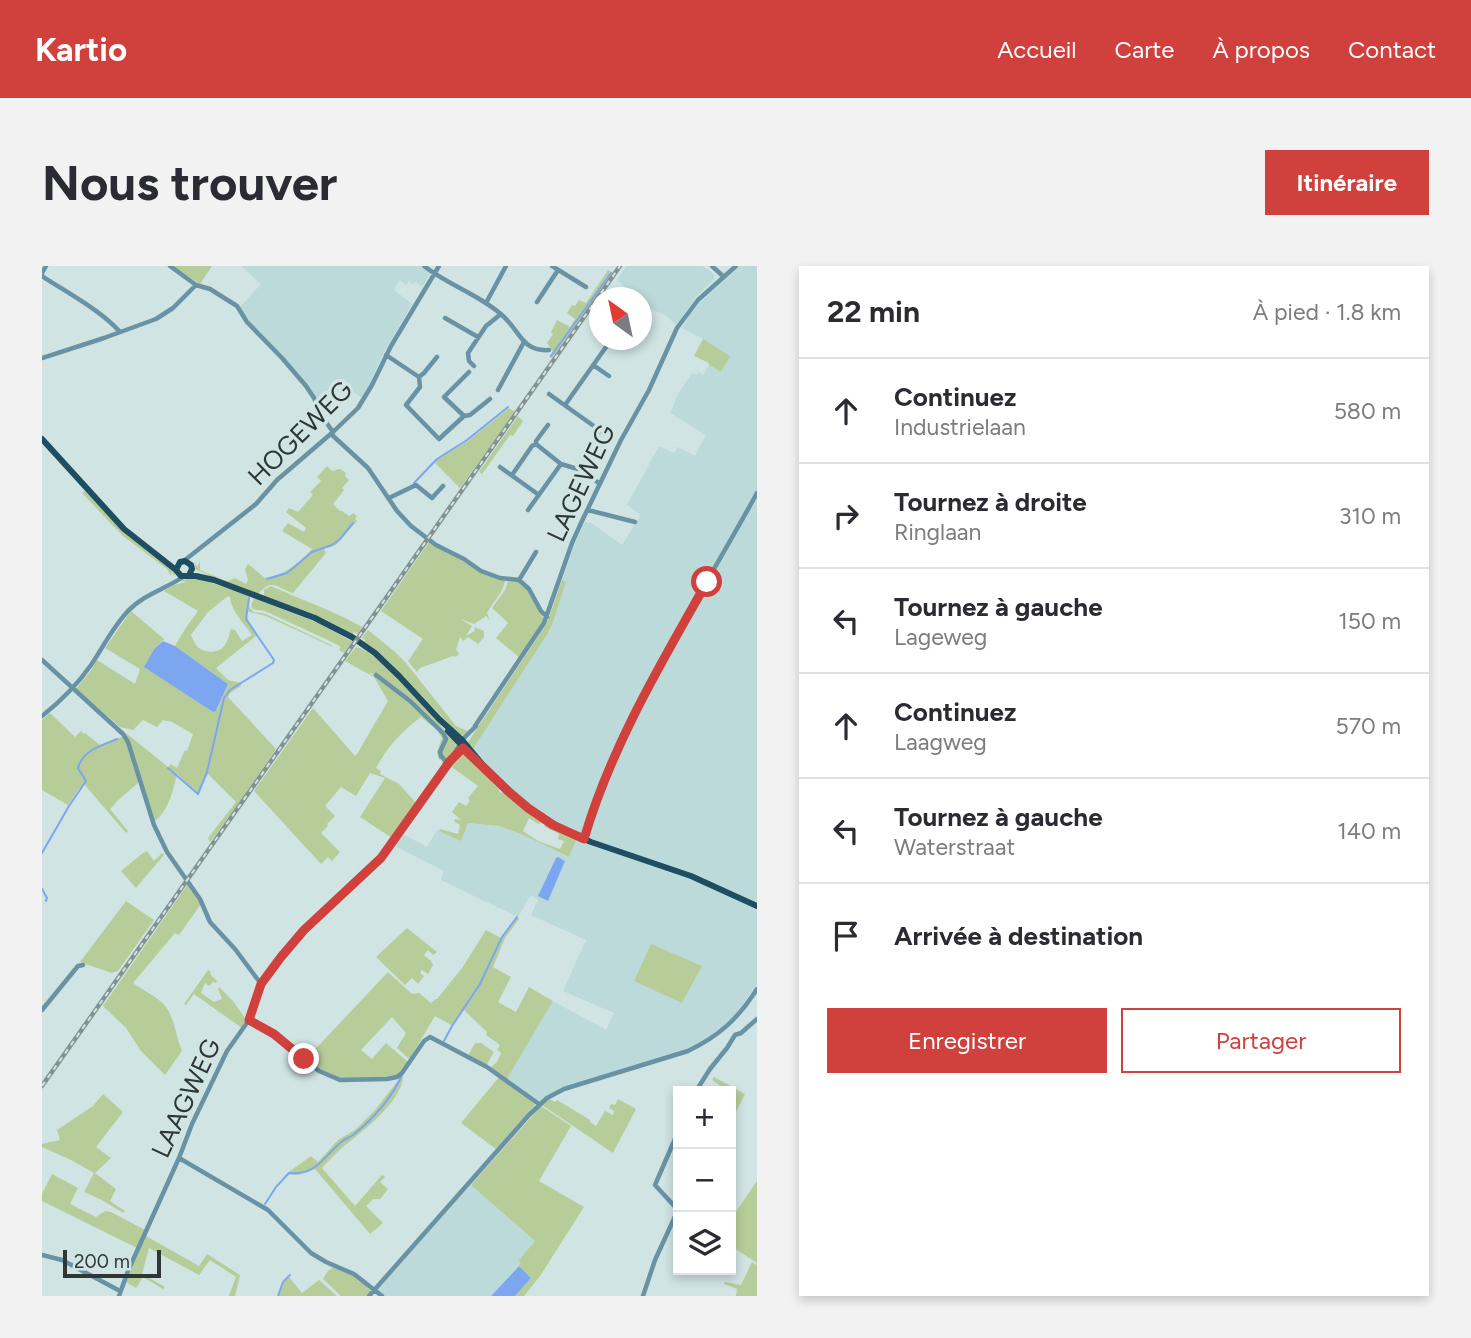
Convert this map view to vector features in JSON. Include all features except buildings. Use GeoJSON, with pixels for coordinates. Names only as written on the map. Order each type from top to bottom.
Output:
{"type":"FeatureCollection","features":[{"type":"Feature","properties":{"kind":"main road"},"geometry":{"type":"LineString","coordinates":[[42,439],[118,523],[138,540],[182,574],[214,580]]}},
{"type":"Feature","properties":{"kind":"main road"},"geometry":{"type":"LineString","coordinates":[[156,554],[187,562],[198,572],[214,580],[315,618],[362,643],[399,676],[509,792],[553,825],[584,839],[683,872],[757,905]]}},
{"type":"Feature","properties":{"kind":"main road"},"geometry":{"type":"LineString","coordinates":[[181,562],[182,574]]}},
{"type":"Feature","properties":{"kind":"main road"},"geometry":{"type":"LineString","coordinates":[[182,574],[191,573],[191,565]]}},
{"type":"Feature","properties":{"kind":"street"},"geometry":{"type":"LineString","coordinates":[[46,266],[42,274],[120,332]]}},
{"type":"Feature","properties":{"kind":"street"},"geometry":{"type":"LineString","coordinates":[[170,266],[196,285],[210,289],[237,306],[247,322],[306,386],[332,433],[368,468],[405,520],[436,545],[481,571],[519,580],[529,589],[547,617]]}},
{"type":"Feature","properties":{"kind":"street"},"geometry":{"type":"LineString","coordinates":[[424,266],[501,314],[524,342],[540,351],[549,350]]}},
{"type":"Feature","properties":{"kind":"street","name":"HOGEWEG"},"geometry":{"type":"LineString","coordinates":[[181,562],[256,504],[277,480],[353,413],[366,397],[386,355],[439,266]]}},
{"type":"Feature","properties":{"kind":"street"},"geometry":{"type":"LineString","coordinates":[[486,303],[506,266]]}},
{"type":"Feature","properties":{"kind":"street"},"geometry":{"type":"LineString","coordinates":[[552,266],[586,287]]}},
{"type":"Feature","properties":{"kind":"street"},"geometry":{"type":"LineString","coordinates":[[712,266],[724,276]]}},
{"type":"Feature","properties":{"kind":"street","name":"LAGEWEG"},"geometry":{"type":"LineString","coordinates":[[419,805],[542,627],[572,542],[621,440],[647,395],[677,328],[698,300],[736,266]]}},
{"type":"Feature","properties":{"kind":"street"},"geometry":{"type":"LineString","coordinates":[[537,302],[558,270]]}},
{"type":"Feature","properties":{"kind":"street"},"geometry":{"type":"LineString","coordinates":[[42,358],[153,320],[168,312],[196,285]]}},
{"type":"Feature","properties":{"kind":"street"},"geometry":{"type":"LineString","coordinates":[[474,366],[469,362],[468,353],[486,326],[501,314]]}},
{"type":"Feature","properties":{"kind":"street"},"geometry":{"type":"LineString","coordinates":[[445,318],[478,337]]}},
{"type":"Feature","properties":{"kind":"street"},"geometry":{"type":"LineString","coordinates":[[498,390],[524,342]]}},
{"type":"Feature","properties":{"kind":"street"},"geometry":{"type":"LineString","coordinates":[[565,405],[604,350]]}},
{"type":"Feature","properties":{"kind":"street"},"geometry":{"type":"LineString","coordinates":[[386,355],[419,377],[420,387],[406,405],[439,439],[464,416],[470,415],[490,399]]}},
{"type":"Feature","properties":{"kind":"street"},"geometry":{"type":"LineString","coordinates":[[419,377],[437,356]]}},
{"type":"Feature","properties":{"kind":"street"},"geometry":{"type":"LineString","coordinates":[[593,365],[609,376]]}},
{"type":"Feature","properties":{"kind":"street"},"geometry":{"type":"LineString","coordinates":[[464,416],[444,397],[469,372]]}},
{"type":"Feature","properties":{"kind":"street"},"geometry":{"type":"LineString","coordinates":[[549,394],[598,429],[581,470]]}},
{"type":"Feature","properties":{"kind":"street"},"geometry":{"type":"LineString","coordinates":[[512,475],[548,425]]}},
{"type":"Feature","properties":{"kind":"street"},"geometry":{"type":"LineString","coordinates":[[536,444],[561,464],[581,470],[600,484]]}},
{"type":"Feature","properties":{"kind":"street"},"geometry":{"type":"LineString","coordinates":[[528,510],[561,464]]}},
{"type":"Feature","properties":{"kind":"street"},"geometry":{"type":"LineString","coordinates":[[500,467],[539,495]]}},
{"type":"Feature","properties":{"kind":"street"},"geometry":{"type":"LineString","coordinates":[[389,498],[416,485],[432,498],[443,486]]}},
{"type":"Feature","properties":{"kind":"street"},"geometry":{"type":"LineString","coordinates":[[584,839],[610,768],[636,709],[757,493]]}},
{"type":"Feature","properties":{"kind":"street"},"geometry":{"type":"LineString","coordinates":[[588,510],[635,522]]}},
{"type":"Feature","properties":{"kind":"street","name":"HOGEWEG"},"geometry":{"type":"LineString","coordinates":[[191,565],[212,540]]}},
{"type":"Feature","properties":{"kind":"street"},"geometry":{"type":"LineString","coordinates":[[519,580],[536,552]]}},
{"type":"Feature","properties":{"kind":"street"},"geometry":{"type":"LineString","coordinates":[[42,716],[72,689],[132,607],[182,574]]}},
{"type":"Feature","properties":{"kind":"street"},"geometry":{"type":"LineString","coordinates":[[42,660],[120,729],[128,742],[154,825],[167,852],[200,899],[210,922],[235,949],[261,984]]}},
{"type":"Feature","properties":{"kind":"street"},"geometry":{"type":"LineString","coordinates":[[376,675],[410,701],[443,733],[446,739],[440,756],[449,762]]}},
{"type":"Feature","properties":{"kind":"street","name":"LAAGWEG"},"geometry":{"type":"LineString","coordinates":[[120,1293],[192,1124],[227,1051],[249,1020],[261,984],[304,930],[381,858],[419,805]]}},
{"type":"Feature","properties":{"kind":"street"},"geometry":{"type":"LineString","coordinates":[[42,1010],[78,966],[83,965]]}},
{"type":"Feature","properties":{"kind":"street"},"geometry":{"type":"LineString","coordinates":[[369,1296],[539,1104],[564,1089],[688,1051],[715,1036],[731,1023],[757,989]]}},
{"type":"Feature","properties":{"kind":"street"},"geometry":{"type":"LineString","coordinates":[[699,1086],[735,1035],[757,1019]]}},
{"type":"Feature","properties":{"kind":"street"},"geometry":{"type":"LineString","coordinates":[[249,1020],[274,1034],[319,1071],[335,1079],[345,1080],[397,1077],[430,1037],[487,1067],[539,1104]]}},
{"type":"Feature","properties":{"kind":"street"},"geometry":{"type":"LineString","coordinates":[[731,1023],[735,1035]]}},
{"type":"Feature","properties":{"kind":"street"},"geometry":{"type":"LineString","coordinates":[[643,1296],[655,1259],[678,1210],[655,1185],[673,1144]]}},
{"type":"Feature","properties":{"kind":"street"},"geometry":{"type":"LineString","coordinates":[[179,1158],[268,1210],[311,1253],[354,1274],[382,1296]]}},
{"type":"Feature","properties":{"kind":"street"},"geometry":{"type":"LineString","coordinates":[[42,1255],[62,1260],[120,1293]]}},
{"type":"Feature","properties":{"kind":"shaded area"},"geometry":{"type":"Polygon","coordinates":[[[241,266],[420,266],[430,274],[422,287],[409,281],[406,285],[400,280],[394,290],[412,304],[383,354],[362,398],[344,385],[319,408],[314,397],[240,307],[261,284],[241,266]]]}},
{"type":"Feature","properties":{"kind":"shaded area"},"geometry":{"type":"Polygon","coordinates":[[[626,266],[702,266],[714,275],[714,279],[696,297],[676,325],[665,315],[652,309],[652,287],[625,287],[617,280],[626,266]]]}},
{"type":"Feature","properties":{"kind":"shaded area"},"geometry":{"type":"Polygon","coordinates":[[[740,266],[757,266],[757,984],[732,1020],[716,1034],[698,1044],[562,1088],[538,1102],[507,1079],[553,1001],[606,1030],[614,1013],[563,991],[586,940],[531,915],[538,900],[531,895],[518,917],[441,880],[444,871],[393,845],[401,833],[427,847],[437,830],[461,840],[468,823],[499,826],[569,857],[578,834],[545,817],[518,797],[473,749],[552,625],[566,582],[562,580],[585,521],[622,545],[641,515],[627,505],[659,446],[674,453],[678,447],[695,456],[706,435],[670,413],[678,394],[692,373],[703,375],[709,365],[721,372],[729,356],[682,328],[699,304],[740,266]]]}},
{"type":"Feature","properties":{"kind":"shaded area"},"geometry":{"type":"Polygon","coordinates":[[[471,1185],[535,1241],[519,1260],[520,1264],[491,1296],[384,1296],[377,1290],[471,1185]]]}},
{"type":"Feature","properties":{"kind":"green space"},"geometry":{"type":"Polygon","coordinates":[[[172,266],[212,266],[200,284],[172,266]]]}},
{"type":"Feature","properties":{"kind":"green space"},"geometry":{"type":"Polygon","coordinates":[[[608,270],[613,273],[603,287],[597,287],[608,270]]]}},
{"type":"Feature","properties":{"kind":"green space"},"geometry":{"type":"Polygon","coordinates":[[[589,298],[589,306],[552,358],[549,357],[553,352],[547,343],[557,320],[570,327],[575,319],[567,313],[572,305],[575,306],[579,300],[586,303],[589,298]]]}},
{"type":"Feature","properties":{"kind":"green space"},"geometry":{"type":"Polygon","coordinates":[[[703,339],[730,356],[721,372],[694,356],[703,339]]]}},
{"type":"Feature","properties":{"kind":"green space"},"geometry":{"type":"Polygon","coordinates":[[[509,408],[515,412],[460,488],[435,463],[509,408]]]}},
{"type":"Feature","properties":{"kind":"green space"},"geometry":{"type":"Polygon","coordinates":[[[518,416],[523,421],[482,474],[479,472],[518,416]]]}},
{"type":"Feature","properties":{"kind":"green space"},"geometry":{"type":"Polygon","coordinates":[[[327,466],[332,471],[340,469],[346,473],[345,476],[349,480],[333,504],[349,516],[354,513],[357,521],[336,545],[324,549],[326,553],[293,593],[271,585],[258,594],[195,569],[194,561],[197,567],[200,561],[200,570],[224,580],[235,578],[246,584],[248,580],[245,569],[248,564],[265,578],[280,574],[296,564],[312,549],[282,531],[288,523],[304,532],[306,528],[286,512],[289,508],[298,512],[313,495],[310,492],[321,481],[317,477],[327,466]]]}},
{"type":"Feature","properties":{"kind":"green space"},"geometry":{"type":"Polygon","coordinates":[[[85,491],[125,533],[170,566],[175,574],[174,576],[172,571],[171,576],[167,569],[123,536],[82,493],[85,491]]]}},
{"type":"Feature","properties":{"kind":"green space"},"geometry":{"type":"Polygon","coordinates":[[[429,542],[505,581],[487,613],[490,620],[486,616],[474,624],[460,619],[472,626],[466,636],[475,631],[474,627],[484,631],[484,637],[478,644],[468,637],[463,641],[460,637],[456,650],[459,653],[456,657],[420,668],[417,672],[408,661],[423,639],[381,611],[429,542]]]}},
{"type":"Feature","properties":{"kind":"green space"},"geometry":{"type":"Polygon","coordinates":[[[200,579],[250,596],[249,607],[254,612],[266,614],[333,647],[266,616],[246,611],[256,636],[216,668],[228,680],[241,683],[228,697],[276,749],[210,842],[208,838],[236,802],[208,774],[198,793],[177,774],[167,806],[155,821],[126,733],[168,767],[171,764],[177,768],[193,734],[163,720],[157,727],[143,720],[133,730],[120,727],[76,689],[97,660],[135,684],[140,669],[105,648],[131,611],[164,639],[154,649],[145,667],[213,712],[217,710],[228,684],[175,646],[198,611],[164,591],[186,582],[180,581],[200,579]],[[230,597],[208,612],[191,635],[199,648],[210,652],[222,649],[231,629],[235,630],[242,641],[252,635],[235,612],[230,597]]]}},
{"type":"Feature","properties":{"kind":"green space"},"geometry":{"type":"Polygon","coordinates":[[[562,580],[566,582],[552,625],[473,749],[468,742],[547,623],[562,580]]]}},
{"type":"Feature","properties":{"kind":"green space"},"geometry":{"type":"Polygon","coordinates":[[[508,581],[519,582],[525,586],[544,620],[520,658],[496,638],[508,623],[492,608],[508,581]]]}},
{"type":"Feature","properties":{"kind":"green space"},"geometry":{"type":"Polygon","coordinates":[[[271,586],[362,627],[358,634],[353,634],[323,618],[264,596],[264,590],[271,586]]]}},
{"type":"Feature","properties":{"kind":"green space"},"geometry":{"type":"Polygon","coordinates":[[[254,598],[318,623],[353,642],[344,653],[339,650],[341,647],[332,642],[265,611],[253,609],[251,606],[254,598]]]}},
{"type":"Feature","properties":{"kind":"green space"},"geometry":{"type":"Polygon","coordinates":[[[368,630],[406,663],[456,726],[468,731],[464,735],[460,735],[387,660],[364,642],[362,638],[368,630]]]}},
{"type":"Feature","properties":{"kind":"green space"},"geometry":{"type":"Polygon","coordinates":[[[356,647],[379,660],[393,673],[456,743],[449,761],[445,760],[441,752],[447,738],[443,731],[399,691],[370,673],[410,703],[440,732],[444,738],[439,752],[441,758],[439,760],[437,752],[442,738],[437,730],[421,717],[396,740],[376,768],[381,771],[380,774],[399,784],[417,804],[392,838],[360,817],[385,778],[370,773],[356,796],[341,787],[325,806],[335,816],[321,833],[340,852],[332,861],[328,857],[321,864],[254,791],[313,708],[355,756],[357,754],[388,701],[374,677],[345,661],[356,647]]]}},
{"type":"Feature","properties":{"kind":"green space"},"geometry":{"type":"Polygon","coordinates":[[[50,713],[75,737],[81,731],[100,745],[123,737],[129,746],[139,782],[110,809],[128,831],[126,833],[84,784],[68,805],[42,790],[42,720],[50,713]]]}},
{"type":"Feature","properties":{"kind":"green space"},"geometry":{"type":"Polygon","coordinates":[[[463,752],[491,778],[500,793],[507,794],[540,820],[541,823],[538,824],[529,818],[523,831],[538,841],[560,849],[564,841],[558,839],[559,834],[545,827],[544,823],[576,840],[569,857],[499,826],[468,823],[461,841],[439,831],[440,829],[458,834],[460,825],[454,819],[461,820],[452,812],[459,802],[466,806],[470,801],[468,798],[478,786],[449,765],[463,752]]]}},
{"type":"Feature","properties":{"kind":"green space"},"geometry":{"type":"Polygon","coordinates":[[[147,851],[154,861],[162,853],[164,855],[136,888],[121,871],[147,851]]]}},
{"type":"Feature","properties":{"kind":"green space"},"geometry":{"type":"Polygon","coordinates":[[[188,884],[201,904],[179,935],[175,933],[133,983],[163,1004],[173,1023],[182,1051],[165,1075],[141,1051],[126,1028],[103,1006],[188,884]]]}},
{"type":"Feature","properties":{"kind":"green space"},"geometry":{"type":"Polygon","coordinates":[[[126,901],[154,920],[118,971],[112,973],[80,962],[126,901]]]}},
{"type":"Feature","properties":{"kind":"green space"},"geometry":{"type":"Polygon","coordinates":[[[517,916],[519,919],[505,938],[493,967],[511,977],[498,1002],[516,1012],[529,987],[553,1001],[507,1079],[490,1068],[501,1053],[497,1050],[500,1045],[486,1035],[487,1032],[464,1010],[453,1026],[435,1016],[410,1058],[397,1048],[406,1033],[392,1017],[361,1050],[372,1059],[386,1043],[408,1062],[395,1077],[344,1079],[329,1074],[306,1059],[388,972],[412,994],[419,993],[431,1003],[462,968],[486,930],[501,938],[517,916]]]}},
{"type":"Feature","properties":{"kind":"green space"},"geometry":{"type":"Polygon","coordinates":[[[407,928],[437,952],[433,955],[428,950],[424,955],[433,965],[428,974],[422,970],[420,973],[424,976],[418,984],[412,978],[405,985],[376,957],[407,928]]]}},
{"type":"Feature","properties":{"kind":"green space"},"geometry":{"type":"Polygon","coordinates":[[[651,944],[702,966],[682,1003],[634,981],[651,944]]]}},
{"type":"Feature","properties":{"kind":"green space"},"geometry":{"type":"Polygon","coordinates":[[[208,970],[217,981],[209,986],[205,983],[201,993],[214,1002],[222,999],[219,987],[247,1021],[242,1028],[194,994],[186,1005],[184,1004],[208,970]]]}},
{"type":"Feature","properties":{"kind":"green space"},"geometry":{"type":"Polygon","coordinates":[[[475,1043],[481,1043],[494,1052],[486,1066],[468,1056],[475,1043]]]}},
{"type":"Feature","properties":{"kind":"green space"},"geometry":{"type":"Polygon","coordinates":[[[403,1077],[401,1087],[388,1107],[322,1168],[355,1206],[382,1175],[385,1177],[380,1182],[388,1189],[380,1199],[373,1199],[366,1206],[383,1223],[370,1234],[315,1169],[298,1175],[286,1174],[311,1156],[318,1162],[338,1140],[355,1130],[376,1109],[403,1077]]]}},
{"type":"Feature","properties":{"kind":"green space"},"geometry":{"type":"Polygon","coordinates":[[[499,1077],[535,1105],[496,1149],[461,1123],[499,1077]]]}},
{"type":"Feature","properties":{"kind":"green space"},"geometry":{"type":"Polygon","coordinates":[[[714,1077],[730,1086],[721,1086],[712,1080],[714,1077]]]}},
{"type":"Feature","properties":{"kind":"green space"},"geometry":{"type":"Polygon","coordinates":[[[736,1089],[745,1094],[736,1112],[736,1089]]]}},
{"type":"Feature","properties":{"kind":"green space"},"geometry":{"type":"Polygon","coordinates":[[[103,1094],[123,1112],[96,1147],[111,1158],[95,1173],[116,1189],[110,1201],[125,1211],[123,1213],[84,1192],[94,1173],[42,1147],[42,1144],[60,1140],[57,1130],[93,1106],[103,1094]]]}},
{"type":"Feature","properties":{"kind":"green space"},"geometry":{"type":"Polygon","coordinates":[[[549,1099],[555,1102],[557,1100],[596,1126],[605,1111],[613,1115],[614,1111],[609,1108],[611,1104],[615,1105],[618,1099],[636,1109],[613,1153],[542,1105],[549,1099]]]}},
{"type":"Feature","properties":{"kind":"green space"},"geometry":{"type":"Polygon","coordinates":[[[541,1106],[571,1126],[539,1181],[584,1207],[540,1276],[524,1296],[515,1296],[531,1278],[519,1266],[519,1260],[535,1241],[471,1185],[541,1106]]]}},
{"type":"Feature","properties":{"kind":"green space"},"geometry":{"type":"Polygon","coordinates":[[[52,1174],[78,1188],[70,1204],[96,1217],[105,1211],[111,1212],[145,1230],[137,1248],[42,1201],[42,1194],[52,1174]]]}},
{"type":"Feature","properties":{"kind":"green space"},"geometry":{"type":"Polygon","coordinates":[[[757,1181],[757,1263],[736,1249],[736,1212],[757,1181]]]}},
{"type":"Feature","properties":{"kind":"green space"},"geometry":{"type":"Polygon","coordinates":[[[146,1236],[199,1266],[207,1254],[240,1275],[235,1296],[229,1296],[236,1277],[210,1260],[199,1275],[149,1248],[142,1274],[165,1287],[163,1289],[143,1277],[136,1288],[126,1282],[146,1236]]]}},
{"type":"Feature","properties":{"kind":"green space"},"geometry":{"type":"Polygon","coordinates":[[[752,1262],[757,1265],[757,1296],[736,1296],[737,1289],[724,1284],[741,1285],[752,1262]]]}},
{"type":"Feature","properties":{"kind":"green space"},"geometry":{"type":"Polygon","coordinates":[[[334,1267],[355,1276],[371,1291],[366,1296],[341,1296],[323,1279],[334,1267]]]}},
{"type":"Feature","properties":{"kind":"green space"},"geometry":{"type":"Polygon","coordinates":[[[289,1277],[302,1293],[319,1280],[337,1296],[278,1296],[289,1277]]]}},
{"type":"Feature","properties":{"kind":"water"},"geometry":{"type":"Polygon","coordinates":[[[163,641],[175,646],[228,684],[216,711],[213,712],[144,667],[154,649],[163,641]]]}},
{"type":"Feature","properties":{"kind":"water"},"geometry":{"type":"Polygon","coordinates":[[[558,857],[565,861],[548,901],[538,896],[558,857]]]}},
{"type":"Feature","properties":{"kind":"water"},"geometry":{"type":"Polygon","coordinates":[[[519,1266],[531,1278],[515,1296],[491,1296],[519,1266]]]}},
{"type":"Feature","properties":{"kind":"waterway"},"geometry":{"type":"LineString","coordinates":[[551,356],[611,273]]}},
{"type":"Feature","properties":{"kind":"waterway"},"geometry":{"type":"LineString","coordinates":[[414,483],[437,459],[467,440],[508,407]]}},
{"type":"Feature","properties":{"kind":"waterway"},"geometry":{"type":"LineString","coordinates":[[267,579],[287,573],[312,552],[332,545],[353,523]]}},
{"type":"Feature","properties":{"kind":"waterway"},"geometry":{"type":"LineString","coordinates":[[168,768],[198,794],[207,772],[224,698],[230,690],[273,663],[274,660],[246,619],[249,598]]}},
{"type":"Feature","properties":{"kind":"waterway"},"geometry":{"type":"LineString","coordinates":[[42,853],[86,781],[78,768],[80,762],[93,749],[117,739]]}},
{"type":"Feature","properties":{"kind":"waterway"},"geometry":{"type":"LineString","coordinates":[[42,889],[46,901]]}},
{"type":"Feature","properties":{"kind":"waterway"},"geometry":{"type":"LineString","coordinates":[[444,1041],[480,984],[502,937],[517,917]]}},
{"type":"Feature","properties":{"kind":"waterway"},"geometry":{"type":"LineString","coordinates":[[265,1204],[289,1173],[312,1169],[367,1123],[387,1100],[402,1075]]}},
{"type":"Feature","properties":{"kind":"waterway"},"geometry":{"type":"LineString","coordinates":[[278,1296],[283,1282],[290,1275]]}},
{"type":"Feature","properties":{"kind":"railway"},"geometry":{"type":"LineString","coordinates":[[42,1086],[620,266]]}},
{"type":"Feature","properties":{"kind":"route"},"geometry":{"type":"LineString","coordinates":[[304,1059],[274,1034],[249,1020],[261,984],[298,937],[381,858],[450,761],[463,748],[528,808],[553,825],[584,839],[610,768],[636,709],[707,582]]}}]}
